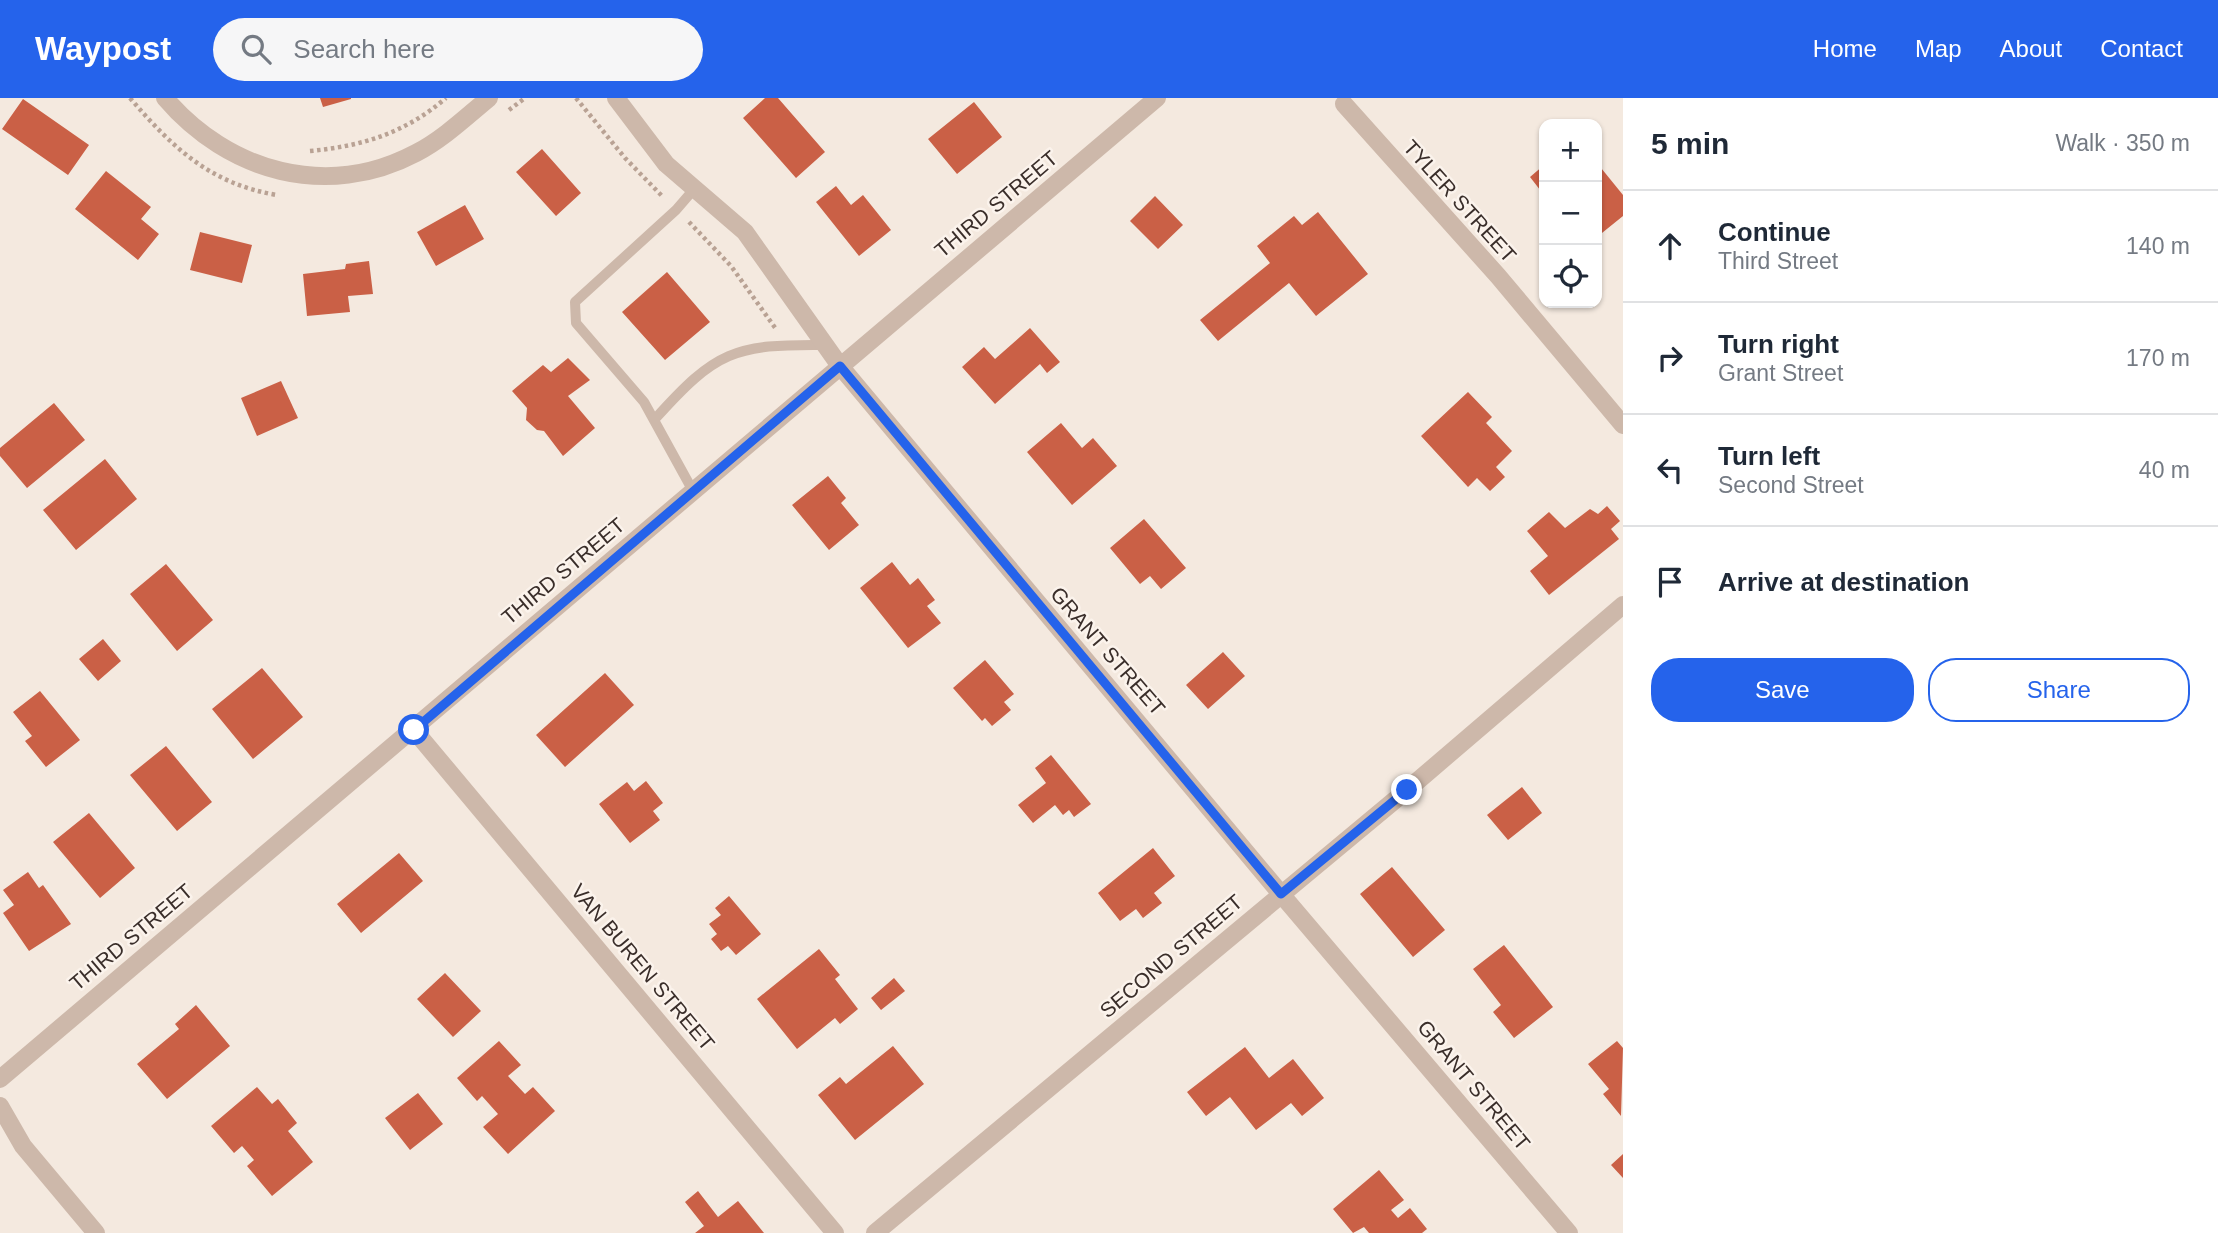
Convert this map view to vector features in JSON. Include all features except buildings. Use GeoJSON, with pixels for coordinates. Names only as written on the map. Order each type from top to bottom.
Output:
{"type":"FeatureCollection","features":[{"type":"Feature","properties":{"kind":"street"},"geometry":{"type":"LineString","coordinates":[[165,98],[206,139],[236,157],[270,169],[306,175],[356,173],[382,167],[416,153],[444,135],[489,98]]}},
{"type":"Feature","properties":{"kind":"street","name":"GRANT STREET"},"geometry":{"type":"LineString","coordinates":[[616,98],[666,164],[745,232],[840,366],[1281,894],[1569,1233]]}},
{"type":"Feature","properties":{"kind":"street","name":"THIRD STREET"},"geometry":{"type":"LineString","coordinates":[[0,1079],[1157,98]]}},
{"type":"Feature","properties":{"kind":"street","name":"TYLER STREET"},"geometry":{"type":"LineString","coordinates":[[1344,104],[1498,276],[1623,425]]}},
{"type":"Feature","properties":{"kind":"street","name":"SECOND STREET"},"geometry":{"type":"LineString","coordinates":[[875,1233],[1623,605]]}},
{"type":"Feature","properties":{"kind":"street","name":"VAN BUREN STREET"},"geometry":{"type":"LineString","coordinates":[[414,730],[835,1233]]}},
{"type":"Feature","properties":{"kind":"street"},"geometry":{"type":"LineString","coordinates":[[0,1106],[23,1146],[96,1233]]}},
{"type":"Feature","properties":{"kind":"lane"},"geometry":{"type":"LineString","coordinates":[[693,491],[656,419],[576,323],[575,302],[676,210],[695,188]]}},
{"type":"Feature","properties":{"kind":"lane"},"geometry":{"type":"LineString","coordinates":[[656,419],[684,387],[725,356],[755,346],[825,345]]}},
{"type":"Feature","properties":{"kind":"path"},"geometry":{"type":"LineString","coordinates":[[301,150],[356,146],[385,137],[414,123],[446,98]]}},
{"type":"Feature","properties":{"kind":"path"},"geometry":{"type":"LineString","coordinates":[[576,98],[625,158],[731,266],[786,344]]}},
{"type":"Feature","properties":{"kind":"route"},"geometry":{"type":"LineString","coordinates":[[414,730],[469,680],[840,366],[1281,894],[1407,790]]}}]}
